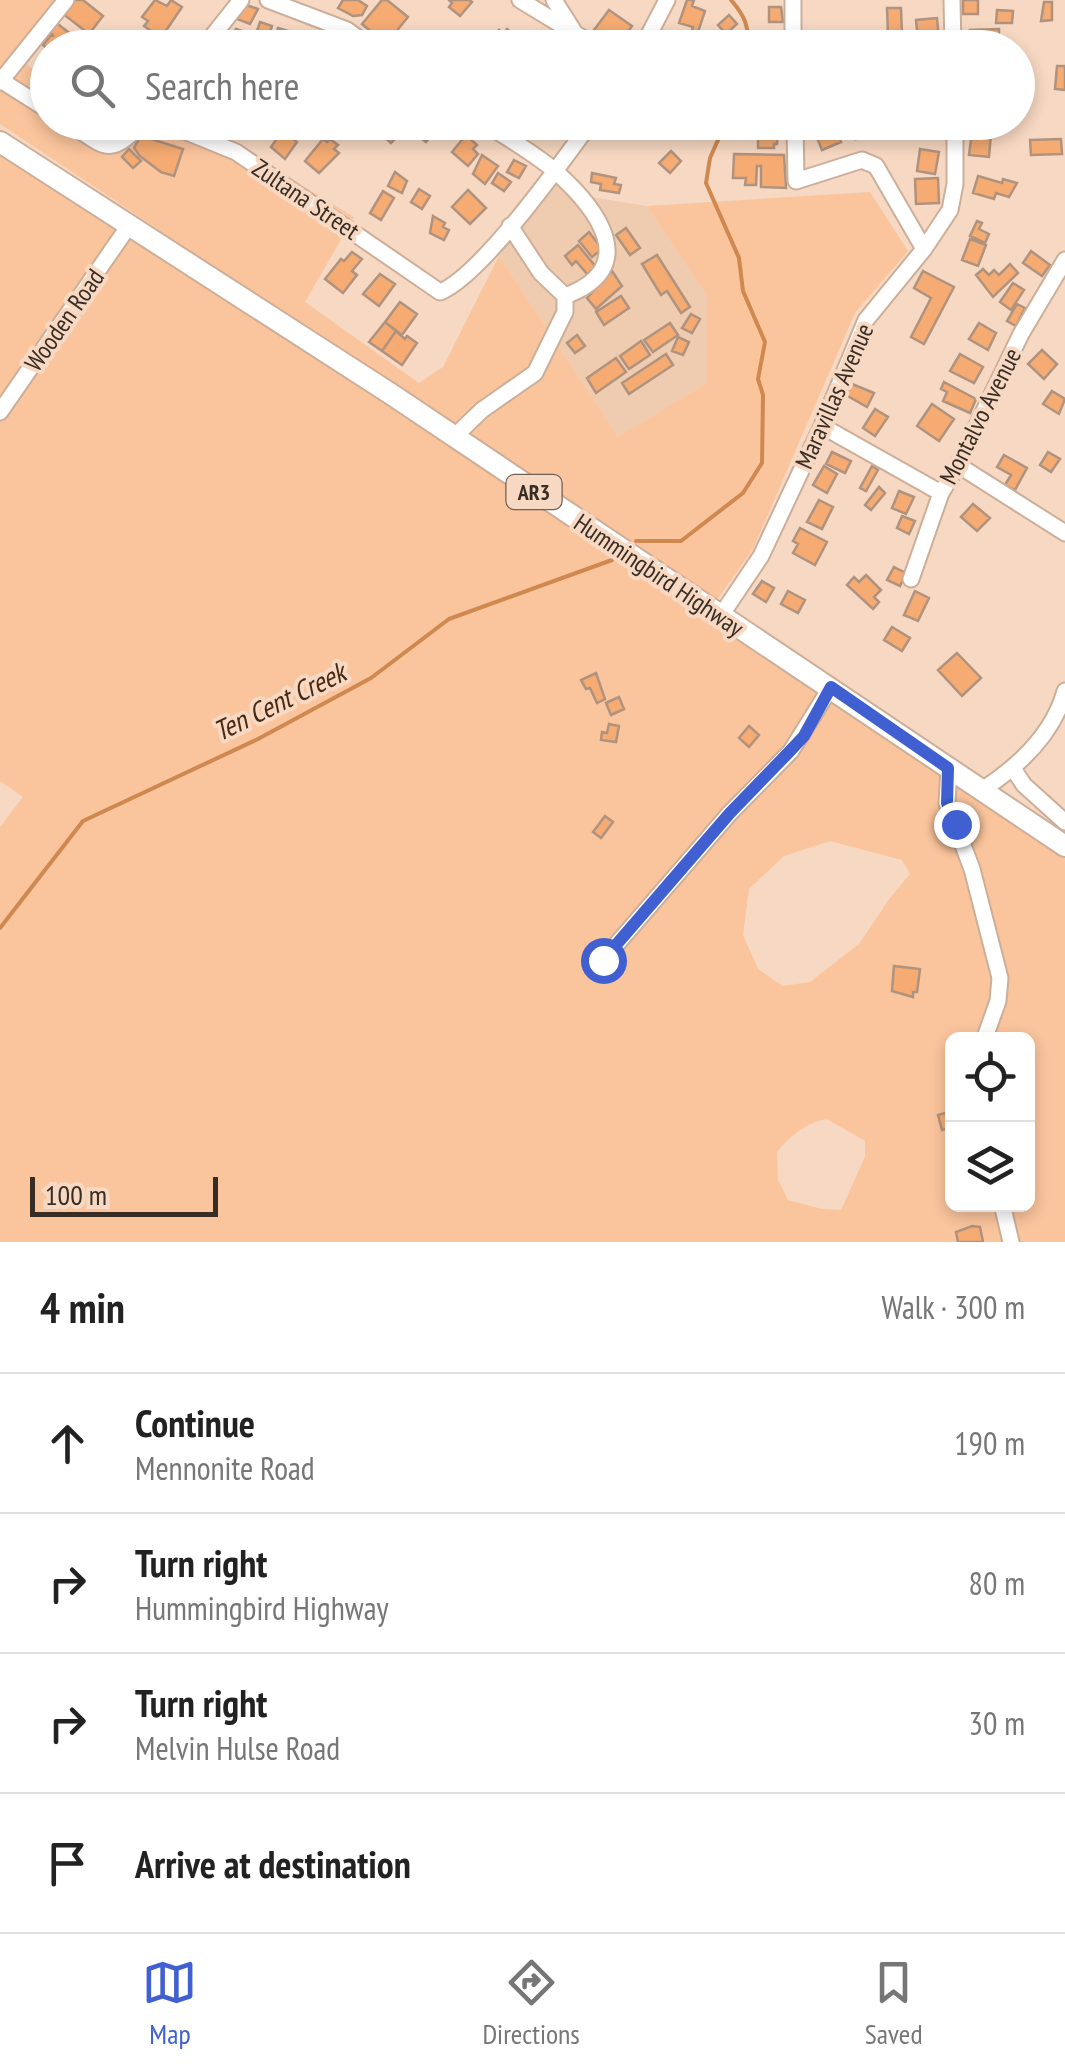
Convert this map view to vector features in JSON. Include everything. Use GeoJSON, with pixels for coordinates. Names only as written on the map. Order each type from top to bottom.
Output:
{"type":"FeatureCollection","features":[{"type":"Feature","properties":{"kind":"main road","name":"Hummingbird Highway"},"geometry":{"type":"LineString","coordinates":[[0,142],[391,394],[1065,846]]}},
{"type":"Feature","properties":{"kind":"street"},"geometry":{"type":"LineString","coordinates":[[42,30],[66,0]]}},
{"type":"Feature","properties":{"kind":"street"},"geometry":{"type":"LineString","coordinates":[[217,30],[241,0]]}},
{"type":"Feature","properties":{"kind":"street"},"geometry":{"type":"LineString","coordinates":[[268,0],[346,30]]}},
{"type":"Feature","properties":{"kind":"street"},"geometry":{"type":"LineString","coordinates":[[520,0],[569,30]]}},
{"type":"Feature","properties":{"kind":"street"},"geometry":{"type":"LineString","coordinates":[[554,0],[573,30]]}},
{"type":"Feature","properties":{"kind":"street"},"geometry":{"type":"LineString","coordinates":[[651,30],[667,0]]}},
{"type":"Feature","properties":{"kind":"street"},"geometry":{"type":"LineString","coordinates":[[792,0],[793,30]]}},
{"type":"Feature","properties":{"kind":"street"},"geometry":{"type":"LineString","coordinates":[[952,0],[953,30]]}},
{"type":"Feature","properties":{"kind":"street"},"geometry":{"type":"LineString","coordinates":[[30,45],[1,82],[30,99]]}},
{"type":"Feature","properties":{"kind":"street"},"geometry":{"type":"LineString","coordinates":[[95,140],[114,147],[126,140]]}},
{"type":"Feature","properties":{"kind":"street","name":"Zultana Street"},"geometry":{"type":"LineString","coordinates":[[206,140],[236,152],[440,292],[456,286],[510,226]]}},
{"type":"Feature","properties":{"kind":"street"},"geometry":{"type":"LineString","coordinates":[[509,140],[555,171],[608,236],[607,262],[588,288],[565,296]]}},
{"type":"Feature","properties":{"kind":"street"},"geometry":{"type":"LineString","coordinates":[[453,438],[482,410],[535,373],[565,312],[565,296],[542,273],[510,226],[578,140]]}},
{"type":"Feature","properties":{"kind":"street"},"geometry":{"type":"LineString","coordinates":[[795,140],[796,181],[862,160],[876,166],[924,249]]}},
{"type":"Feature","properties":{"kind":"street","name":"Maravillas Avenue"},"geometry":{"type":"LineString","coordinates":[[720,616],[761,556],[866,320],[945,220],[953,199],[954,140]]}},
{"type":"Feature","properties":{"kind":"street","name":"Wooden Road"},"geometry":{"type":"LineString","coordinates":[[0,412],[128,227]]}},
{"type":"Feature","properties":{"kind":"street","name":"Montalvo Avenue"},"geometry":{"type":"LineString","coordinates":[[910,579],[941,493],[1021,334],[1065,260]]}},
{"type":"Feature","properties":{"kind":"street"},"geometry":{"type":"LineString","coordinates":[[822,426],[941,493]]}},
{"type":"Feature","properties":{"kind":"street"},"geometry":{"type":"LineString","coordinates":[[958,465],[1065,532]]}},
{"type":"Feature","properties":{"kind":"street"},"geometry":{"type":"LineString","coordinates":[[603,960],[730,813],[804,736],[831,687]]}},
{"type":"Feature","properties":{"kind":"street"},"geometry":{"type":"LineString","coordinates":[[982,790],[1014,770],[1052,721],[1065,691]]}},
{"type":"Feature","properties":{"kind":"street"},"geometry":{"type":"LineString","coordinates":[[948,768],[947,803],[972,869],[1000,978],[998,1001],[987,1032]]}},
{"type":"Feature","properties":{"kind":"street"},"geometry":{"type":"LineString","coordinates":[[1014,770],[1024,785],[1065,822]]}},
{"type":"Feature","properties":{"kind":"street"},"geometry":{"type":"LineString","coordinates":[[1004,1212],[1011,1242]]}},
{"type":"Feature","properties":{"kind":"shaded area"},"geometry":{"type":"Polygon","coordinates":[[[0,0],[70,0],[46,30],[30,30],[30,51],[22,61],[30,67],[30,140],[227,140],[354,217],[305,302],[419,383],[443,367],[499,256],[618,437],[707,383],[707,295],[647,206],[870,192],[908,251],[855,313],[753,549],[716,601],[0,124],[0,0]]]}},
{"type":"Feature","properties":{"kind":"shaded area"},"geometry":{"type":"Polygon","coordinates":[[[0,143],[1065,854],[1065,1242],[0,1242],[0,827],[23,797],[0,781],[0,143]],[[830,841],[784,856],[749,889],[743,935],[758,969],[783,986],[810,982],[859,944],[910,874],[902,860],[830,841]],[[827,1119],[799,1131],[777,1152],[778,1180],[788,1200],[841,1210],[865,1157],[865,1141],[827,1119]]]}},
{"type":"Feature","properties":{"kind":"shaded area"},"geometry":{"type":"Polygon","coordinates":[[[565,172],[590,197],[647,206],[708,295],[707,383],[618,437],[499,256],[565,172]]]}},
{"type":"Feature","properties":{"kind":"building"},"geometry":{"type":"Polygon","coordinates":[[[71,0],[83,0],[103,16],[92,30],[84,30],[62,13],[71,0]]]}},
{"type":"Feature","properties":{"kind":"building"},"geometry":{"type":"Polygon","coordinates":[[[155,0],[167,6],[171,0],[182,7],[166,30],[150,30],[144,26],[148,21],[142,17],[155,0]]]}},
{"type":"Feature","properties":{"kind":"building"},"geometry":{"type":"Polygon","coordinates":[[[343,0],[358,0],[367,6],[362,15],[353,16],[338,8],[343,0]]]}},
{"type":"Feature","properties":{"kind":"building"},"geometry":{"type":"Polygon","coordinates":[[[382,0],[408,17],[397,30],[369,30],[362,24],[382,0]]]}},
{"type":"Feature","properties":{"kind":"building"},"geometry":{"type":"Polygon","coordinates":[[[449,0],[472,2],[460,16],[449,7],[449,0]]]}},
{"type":"Feature","properties":{"kind":"building"},"geometry":{"type":"Polygon","coordinates":[[[687,0],[694,0],[692,6],[705,11],[699,30],[679,23],[687,0]]]}},
{"type":"Feature","properties":{"kind":"building"},"geometry":{"type":"Polygon","coordinates":[[[963,0],[978,0],[978,14],[963,14],[963,0]]]}},
{"type":"Feature","properties":{"kind":"building"},"geometry":{"type":"Polygon","coordinates":[[[1044,2],[1052,2],[1052,20],[1041,21],[1044,2]]]}},
{"type":"Feature","properties":{"kind":"building"},"geometry":{"type":"Polygon","coordinates":[[[246,5],[258,9],[250,24],[237,19],[246,5]]]}},
{"type":"Feature","properties":{"kind":"building"},"geometry":{"type":"Polygon","coordinates":[[[769,7],[781,7],[783,22],[769,22],[769,7]]]}},
{"type":"Feature","properties":{"kind":"building"},"geometry":{"type":"Polygon","coordinates":[[[887,8],[901,8],[902,30],[888,30],[887,8]]]}},
{"type":"Feature","properties":{"kind":"building"},"geometry":{"type":"Polygon","coordinates":[[[609,10],[632,26],[629,30],[594,30],[609,10]]]}},
{"type":"Feature","properties":{"kind":"building"},"geometry":{"type":"Polygon","coordinates":[[[997,10],[1013,11],[1012,23],[996,23],[997,10]]]}},
{"type":"Feature","properties":{"kind":"building"},"geometry":{"type":"Polygon","coordinates":[[[729,15],[737,24],[730,30],[718,25],[729,15]]]}},
{"type":"Feature","properties":{"kind":"building"},"geometry":{"type":"Polygon","coordinates":[[[937,18],[938,30],[917,30],[916,20],[937,18]]]}},
{"type":"Feature","properties":{"kind":"building"},"geometry":{"type":"Polygon","coordinates":[[[54,21],[66,30],[47,30],[54,21]]]}},
{"type":"Feature","properties":{"kind":"building"},"geometry":{"type":"Polygon","coordinates":[[[260,22],[272,26],[271,30],[257,30],[260,22]]]}},
{"type":"Feature","properties":{"kind":"building"},"geometry":{"type":"Polygon","coordinates":[[[1057,66],[1065,66],[1065,90],[1055,89],[1057,66]]]}},
{"type":"Feature","properties":{"kind":"building"},"geometry":{"type":"Polygon","coordinates":[[[1061,139],[1062,154],[1031,155],[1030,140],[1061,139]]]}},
{"type":"Feature","properties":{"kind":"building"},"geometry":{"type":"Polygon","coordinates":[[[138,140],[154,140],[183,149],[174,176],[161,172],[134,148],[138,140]]]}},
{"type":"Feature","properties":{"kind":"building"},"geometry":{"type":"Polygon","coordinates":[[[276,140],[297,142],[285,159],[271,147],[276,140]]]}},
{"type":"Feature","properties":{"kind":"building"},"geometry":{"type":"Polygon","coordinates":[[[322,140],[338,145],[334,149],[339,153],[319,173],[305,161],[322,140]]]}},
{"type":"Feature","properties":{"kind":"building"},"geometry":{"type":"Polygon","coordinates":[[[462,140],[472,140],[478,154],[468,166],[452,152],[462,140]]]}},
{"type":"Feature","properties":{"kind":"building"},"geometry":{"type":"Polygon","coordinates":[[[758,140],[777,140],[774,148],[758,148],[758,140]]]}},
{"type":"Feature","properties":{"kind":"building"},"geometry":{"type":"Polygon","coordinates":[[[818,140],[840,140],[841,142],[822,150],[818,140]]]}},
{"type":"Feature","properties":{"kind":"building"},"geometry":{"type":"Polygon","coordinates":[[[971,140],[990,140],[989,157],[969,155],[971,140]]]}},
{"type":"Feature","properties":{"kind":"building"},"geometry":{"type":"Polygon","coordinates":[[[129,149],[141,161],[133,168],[122,157],[129,149]]]}},
{"type":"Feature","properties":{"kind":"building"},"geometry":{"type":"Polygon","coordinates":[[[920,149],[939,152],[935,174],[917,171],[920,149]]]}},
{"type":"Feature","properties":{"kind":"building"},"geometry":{"type":"Polygon","coordinates":[[[671,151],[681,161],[670,173],[659,163],[671,151]]]}},
{"type":"Feature","properties":{"kind":"building"},"geometry":{"type":"Polygon","coordinates":[[[734,154],[784,155],[786,188],[761,187],[761,166],[757,166],[756,185],[745,185],[746,178],[733,178],[734,154]]]}},
{"type":"Feature","properties":{"kind":"building"},"geometry":{"type":"Polygon","coordinates":[[[482,155],[498,166],[485,184],[473,174],[482,155]]]}},
{"type":"Feature","properties":{"kind":"building"},"geometry":{"type":"Polygon","coordinates":[[[514,160],[526,166],[519,178],[507,172],[514,160]]]}},
{"type":"Feature","properties":{"kind":"building"},"geometry":{"type":"Polygon","coordinates":[[[395,172],[407,181],[402,193],[388,186],[395,172]]]}},
{"type":"Feature","properties":{"kind":"building"},"geometry":{"type":"Polygon","coordinates":[[[498,173],[511,182],[504,191],[492,183],[498,173]]]}},
{"type":"Feature","properties":{"kind":"building"},"geometry":{"type":"Polygon","coordinates":[[[592,173],[616,178],[614,184],[621,185],[619,193],[600,190],[601,184],[591,182],[592,173]]]}},
{"type":"Feature","properties":{"kind":"building"},"geometry":{"type":"Polygon","coordinates":[[[978,176],[1017,183],[1009,197],[996,193],[994,199],[973,193],[978,176]]]}},
{"type":"Feature","properties":{"kind":"building"},"geometry":{"type":"Polygon","coordinates":[[[938,178],[939,203],[916,204],[915,179],[938,178]]]}},
{"type":"Feature","properties":{"kind":"building"},"geometry":{"type":"Polygon","coordinates":[[[419,189],[430,196],[422,209],[411,202],[419,189]]]}},
{"type":"Feature","properties":{"kind":"building"},"geometry":{"type":"Polygon","coordinates":[[[468,190],[486,208],[470,224],[452,207],[468,190]]]}},
{"type":"Feature","properties":{"kind":"building"},"geometry":{"type":"Polygon","coordinates":[[[383,191],[394,198],[381,220],[370,213],[383,191]]]}},
{"type":"Feature","properties":{"kind":"building"},"geometry":{"type":"Polygon","coordinates":[[[433,216],[449,230],[444,240],[430,233],[433,216]]]}},
{"type":"Feature","properties":{"kind":"building"},"geometry":{"type":"Polygon","coordinates":[[[977,221],[982,223],[979,229],[989,234],[985,243],[970,236],[977,221]]]}},
{"type":"Feature","properties":{"kind":"building"},"geometry":{"type":"Polygon","coordinates":[[[626,228],[640,248],[630,255],[616,235],[626,228]]]}},
{"type":"Feature","properties":{"kind":"building"},"geometry":{"type":"Polygon","coordinates":[[[589,232],[602,249],[592,257],[579,241],[589,232]]]}},
{"type":"Feature","properties":{"kind":"building"},"geometry":{"type":"Polygon","coordinates":[[[970,239],[986,245],[978,266],[962,260],[970,239]]]}},
{"type":"Feature","properties":{"kind":"building"},"geometry":{"type":"Polygon","coordinates":[[[578,245],[596,267],[587,274],[576,261],[572,265],[565,256],[578,245]]]}},
{"type":"Feature","properties":{"kind":"building"},"geometry":{"type":"Polygon","coordinates":[[[1031,251],[1050,265],[1042,276],[1023,263],[1031,251]]]}},
{"type":"Feature","properties":{"kind":"building"},"geometry":{"type":"Polygon","coordinates":[[[352,252],[362,259],[352,271],[357,275],[343,293],[325,279],[352,252]]]}},
{"type":"Feature","properties":{"kind":"building"},"geometry":{"type":"Polygon","coordinates":[[[657,255],[690,307],[681,313],[667,291],[661,295],[642,264],[657,255]]]}},
{"type":"Feature","properties":{"kind":"building"},"geometry":{"type":"Polygon","coordinates":[[[1010,264],[1018,273],[993,297],[976,275],[983,269],[989,275],[994,270],[999,275],[1010,264]]]}},
{"type":"Feature","properties":{"kind":"building"},"geometry":{"type":"Polygon","coordinates":[[[612,271],[622,286],[596,309],[587,298],[612,271]]]}},
{"type":"Feature","properties":{"kind":"building"},"geometry":{"type":"Polygon","coordinates":[[[923,271],[954,287],[924,344],[911,337],[931,298],[914,288],[923,271]]]}},
{"type":"Feature","properties":{"kind":"building"},"geometry":{"type":"Polygon","coordinates":[[[380,274],[395,284],[379,306],[363,294],[380,274]]]}},
{"type":"Feature","properties":{"kind":"building"},"geometry":{"type":"Polygon","coordinates":[[[1013,283],[1024,290],[1011,310],[1000,302],[1013,283]]]}},
{"type":"Feature","properties":{"kind":"building"},"geometry":{"type":"Polygon","coordinates":[[[621,296],[629,308],[604,325],[596,312],[621,296]]]}},
{"type":"Feature","properties":{"kind":"building"},"geometry":{"type":"Polygon","coordinates":[[[400,302],[417,314],[402,335],[385,322],[400,302]]]}},
{"type":"Feature","properties":{"kind":"building"},"geometry":{"type":"Polygon","coordinates":[[[1017,304],[1025,308],[1016,326],[1007,321],[1017,304]]]}},
{"type":"Feature","properties":{"kind":"building"},"geometry":{"type":"Polygon","coordinates":[[[691,314],[700,319],[692,333],[682,328],[691,314]]]}},
{"type":"Feature","properties":{"kind":"building"},"geometry":{"type":"Polygon","coordinates":[[[385,322],[396,331],[382,351],[369,342],[385,322]]]}},
{"type":"Feature","properties":{"kind":"building"},"geometry":{"type":"Polygon","coordinates":[[[670,323],[678,335],[653,352],[644,340],[670,323]]]}},
{"type":"Feature","properties":{"kind":"building"},"geometry":{"type":"Polygon","coordinates":[[[979,323],[996,333],[988,350],[969,339],[979,323]]]}},
{"type":"Feature","properties":{"kind":"building"},"geometry":{"type":"Polygon","coordinates":[[[396,331],[417,343],[402,365],[382,351],[396,331]]]}},
{"type":"Feature","properties":{"kind":"building"},"geometry":{"type":"Polygon","coordinates":[[[577,335],[585,346],[575,353],[567,343],[577,335]]]}},
{"type":"Feature","properties":{"kind":"building"},"geometry":{"type":"Polygon","coordinates":[[[678,337],[689,342],[683,355],[672,351],[678,337]]]}},
{"type":"Feature","properties":{"kind":"building"},"geometry":{"type":"Polygon","coordinates":[[[641,341],[650,355],[629,369],[620,356],[641,341]]]}},
{"type":"Feature","properties":{"kind":"building"},"geometry":{"type":"Polygon","coordinates":[[[1042,350],[1057,364],[1044,379],[1028,364],[1042,350]]]}},
{"type":"Feature","properties":{"kind":"building"},"geometry":{"type":"Polygon","coordinates":[[[666,354],[673,365],[629,394],[622,383],[666,354]]]}},
{"type":"Feature","properties":{"kind":"building"},"geometry":{"type":"Polygon","coordinates":[[[960,354],[983,367],[974,383],[950,371],[960,354]]]}},
{"type":"Feature","properties":{"kind":"building"},"geometry":{"type":"Polygon","coordinates":[[[616,358],[626,372],[596,393],[587,378],[616,358]]]}},
{"type":"Feature","properties":{"kind":"building"},"geometry":{"type":"Polygon","coordinates":[[[944,382],[976,399],[970,413],[943,401],[947,392],[941,389],[944,382]]]}},
{"type":"Feature","properties":{"kind":"building"},"geometry":{"type":"Polygon","coordinates":[[[852,384],[874,393],[867,407],[846,395],[852,384]]]}},
{"type":"Feature","properties":{"kind":"building"},"geometry":{"type":"Polygon","coordinates":[[[1052,391],[1065,399],[1059,414],[1043,404],[1052,391]]]}},
{"type":"Feature","properties":{"kind":"building"},"geometry":{"type":"Polygon","coordinates":[[[932,404],[954,419],[939,441],[917,426],[932,404]]]}},
{"type":"Feature","properties":{"kind":"building"},"geometry":{"type":"Polygon","coordinates":[[[875,409],[888,417],[875,436],[863,428],[875,409]]]}},
{"type":"Feature","properties":{"kind":"building"},"geometry":{"type":"Polygon","coordinates":[[[832,452],[851,461],[845,473],[826,464],[832,452]]]}},
{"type":"Feature","properties":{"kind":"building"},"geometry":{"type":"Polygon","coordinates":[[[1048,452],[1060,459],[1051,472],[1040,465],[1048,452]]]}},
{"type":"Feature","properties":{"kind":"building"},"geometry":{"type":"Polygon","coordinates":[[[1004,455],[1027,468],[1015,490],[1005,485],[1011,475],[997,467],[1004,455]]]}},
{"type":"Feature","properties":{"kind":"building"},"geometry":{"type":"Polygon","coordinates":[[[824,466],[837,474],[827,493],[813,485],[824,466]]]}},
{"type":"Feature","properties":{"kind":"building"},"geometry":{"type":"Polygon","coordinates":[[[872,466],[878,470],[866,491],[860,488],[872,466]]]}},
{"type":"Feature","properties":{"kind":"building"},"geometry":{"type":"Polygon","coordinates":[[[879,487],[885,493],[871,510],[865,505],[879,487]]]}},
{"type":"Feature","properties":{"kind":"building"},"geometry":{"type":"Polygon","coordinates":[[[899,491],[914,497],[906,514],[892,508],[899,491]]]}},
{"type":"Feature","properties":{"kind":"building"},"geometry":{"type":"Polygon","coordinates":[[[819,500],[833,507],[822,529],[807,522],[819,500]]]}},
{"type":"Feature","properties":{"kind":"building"},"geometry":{"type":"Polygon","coordinates":[[[973,504],[990,518],[977,531],[961,517],[973,504]]]}},
{"type":"Feature","properties":{"kind":"building"},"geometry":{"type":"Polygon","coordinates":[[[902,516],[915,521],[909,534],[897,528],[902,516]]]}},
{"type":"Feature","properties":{"kind":"building"},"geometry":{"type":"Polygon","coordinates":[[[800,528],[827,542],[815,565],[793,553],[798,544],[793,541],[800,528]]]}},
{"type":"Feature","properties":{"kind":"building"},"geometry":{"type":"Polygon","coordinates":[[[894,567],[906,573],[900,586],[887,580],[894,567]]]}},
{"type":"Feature","properties":{"kind":"building"},"geometry":{"type":"Polygon","coordinates":[[[866,575],[881,590],[874,597],[879,602],[873,609],[847,585],[854,577],[859,582],[866,575]]]}},
{"type":"Feature","properties":{"kind":"building"},"geometry":{"type":"Polygon","coordinates":[[[762,581],[774,588],[766,602],[753,594],[762,581]]]}},
{"type":"Feature","properties":{"kind":"building"},"geometry":{"type":"Polygon","coordinates":[[[788,591],[805,600],[798,613],[781,604],[788,591]]]}},
{"type":"Feature","properties":{"kind":"building"},"geometry":{"type":"Polygon","coordinates":[[[915,591],[929,598],[918,621],[904,615],[915,591]]]}},
{"type":"Feature","properties":{"kind":"building"},"geometry":{"type":"Polygon","coordinates":[[[892,627],[910,638],[902,651],[884,640],[892,627]]]}},
{"type":"Feature","properties":{"kind":"building"},"geometry":{"type":"Polygon","coordinates":[[[957,653],[981,678],[962,696],[938,670],[957,653]]]}},
{"type":"Feature","properties":{"kind":"building"},"geometry":{"type":"Polygon","coordinates":[[[596,673],[605,699],[597,703],[581,680],[596,673]]]}},
{"type":"Feature","properties":{"kind":"building"},"geometry":{"type":"Polygon","coordinates":[[[619,697],[624,709],[611,715],[606,703],[619,697]]]}},
{"type":"Feature","properties":{"kind":"building"},"geometry":{"type":"Polygon","coordinates":[[[609,724],[619,726],[616,742],[601,740],[609,724]]]}},
{"type":"Feature","properties":{"kind":"building"},"geometry":{"type":"Polygon","coordinates":[[[749,726],[759,735],[749,747],[739,738],[749,726]]]}},
{"type":"Feature","properties":{"kind":"building"},"geometry":{"type":"Polygon","coordinates":[[[605,816],[613,822],[601,838],[593,832],[605,816]]]}},
{"type":"Feature","properties":{"kind":"building"},"geometry":{"type":"Polygon","coordinates":[[[894,966],[920,969],[913,997],[892,991],[894,966]]]}},
{"type":"Feature","properties":{"kind":"building"},"geometry":{"type":"Polygon","coordinates":[[[945,1113],[945,1129],[942,1130],[938,1115],[945,1113]]]}},
{"type":"Feature","properties":{"kind":"building"},"geometry":{"type":"Polygon","coordinates":[[[980,1227],[983,1242],[958,1242],[956,1232],[980,1227]]]}},
{"type":"Feature","properties":{"kind":"waterway","name":"Ten Cent Creek"},"geometry":{"type":"LineString","coordinates":[[731,0],[747,30]]}},
{"type":"Feature","properties":{"kind":"waterway","name":"Ten Cent Creek"},"geometry":{"type":"LineString","coordinates":[[636,541],[681,541],[743,493],[762,463],[763,395],[758,379],[765,342],[743,291],[739,258],[706,183],[718,140]]}},
{"type":"Feature","properties":{"kind":"waterway","name":"Ten Cent Creek"},"geometry":{"type":"LineString","coordinates":[[0,928],[83,821],[258,739],[371,678],[449,619],[612,560]]}},
{"type":"Feature","properties":{"kind":"route"},"geometry":{"type":"LineString","coordinates":[[603,960],[730,813],[804,736],[831,687],[948,768],[947,803],[956,824]]}}]}
